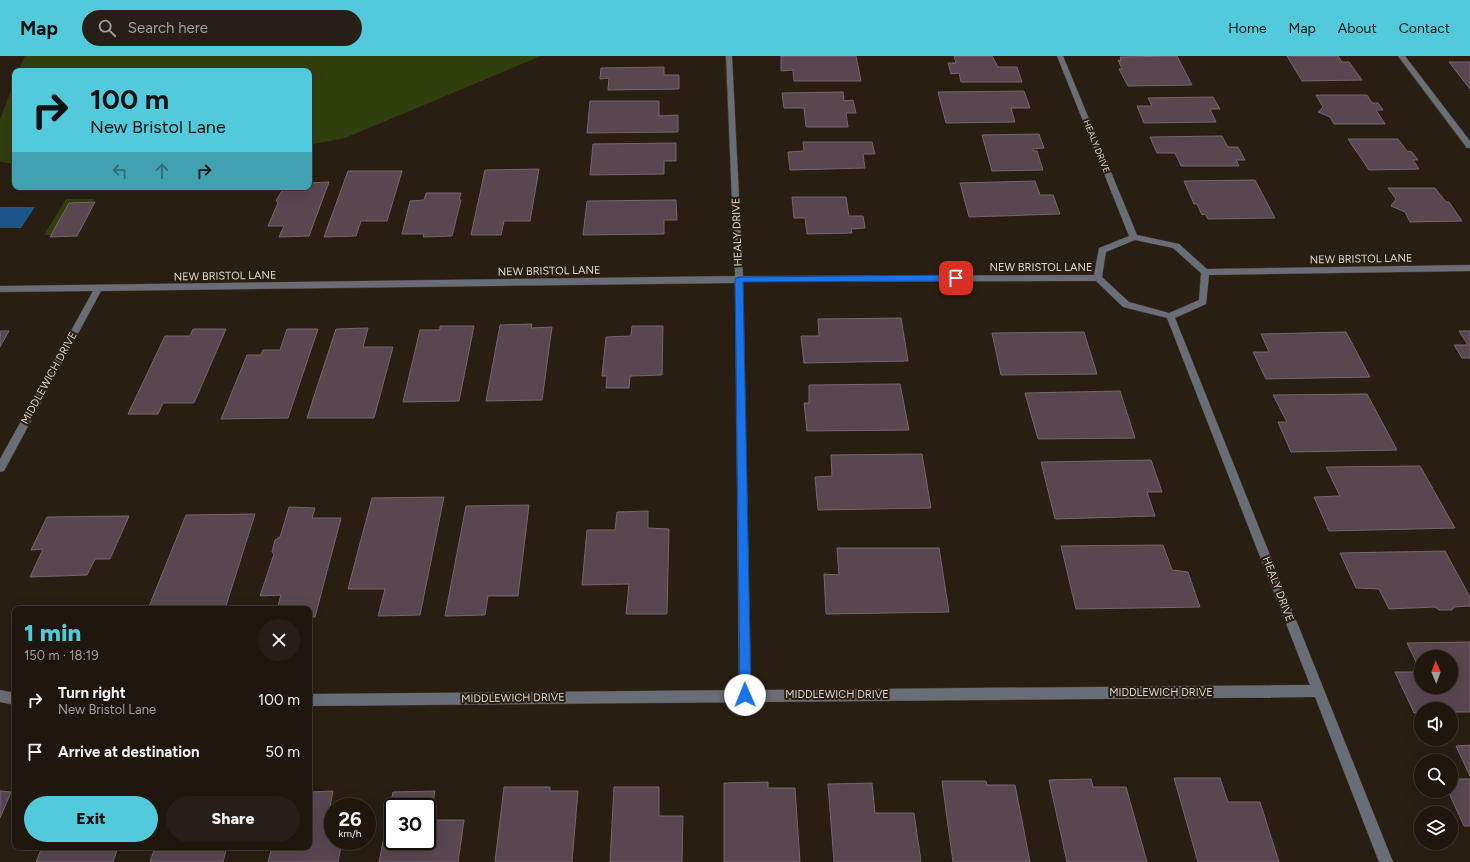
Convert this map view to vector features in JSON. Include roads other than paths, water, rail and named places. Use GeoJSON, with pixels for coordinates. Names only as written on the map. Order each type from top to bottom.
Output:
{"type":"FeatureCollection","features":[{"type":"Feature","properties":{"kind":"street","name":"HEALY DRIVE"},"geometry":{"type":"LineString","coordinates":[[729,56],[739,279],[745,695]]}},
{"type":"Feature","properties":{"kind":"street","name":"HEALY DRIVE"},"geometry":{"type":"LineString","coordinates":[[1060,56],[1134,237]]}},
{"type":"Feature","properties":{"kind":"street"},"geometry":{"type":"LineString","coordinates":[[1401,56],[1470,146]]}},
{"type":"Feature","properties":{"kind":"street"},"geometry":{"type":"LineString","coordinates":[[1134,237],[1176,246],[1205,272],[1203,302],[1170,316],[1126,305],[1098,278],[1102,250],[1134,237]]}},
{"type":"Feature","properties":{"kind":"street","name":"NEW BRISTOL LANE"},"geometry":{"type":"LineString","coordinates":[[1205,272],[1470,268]]}},
{"type":"Feature","properties":{"kind":"street","name":"NEW BRISTOL LANE"},"geometry":{"type":"LineString","coordinates":[[0,289],[98,289],[739,279],[1098,278]]}},
{"type":"Feature","properties":{"kind":"street","name":"MIDDLEWICH DRIVE"},"geometry":{"type":"LineString","coordinates":[[0,468],[98,289]]}},
{"type":"Feature","properties":{"kind":"street","name":"HEALY DRIVE"},"geometry":{"type":"LineString","coordinates":[[1170,316],[1386,862]]}},
{"type":"Feature","properties":{"kind":"street","name":"MIDDLEWICH DRIVE"},"geometry":{"type":"LineString","coordinates":[[312,700],[1318,691]]}},
{"type":"Feature","properties":{"kind":"street"},"geometry":{"type":"LineString","coordinates":[[0,696],[12,698]]}},
{"type":"Feature","properties":{"kind":"water"},"geometry":{"type":"Polygon","coordinates":[[[0,207],[35,207],[21,228],[0,228],[0,207]]]}}]}
